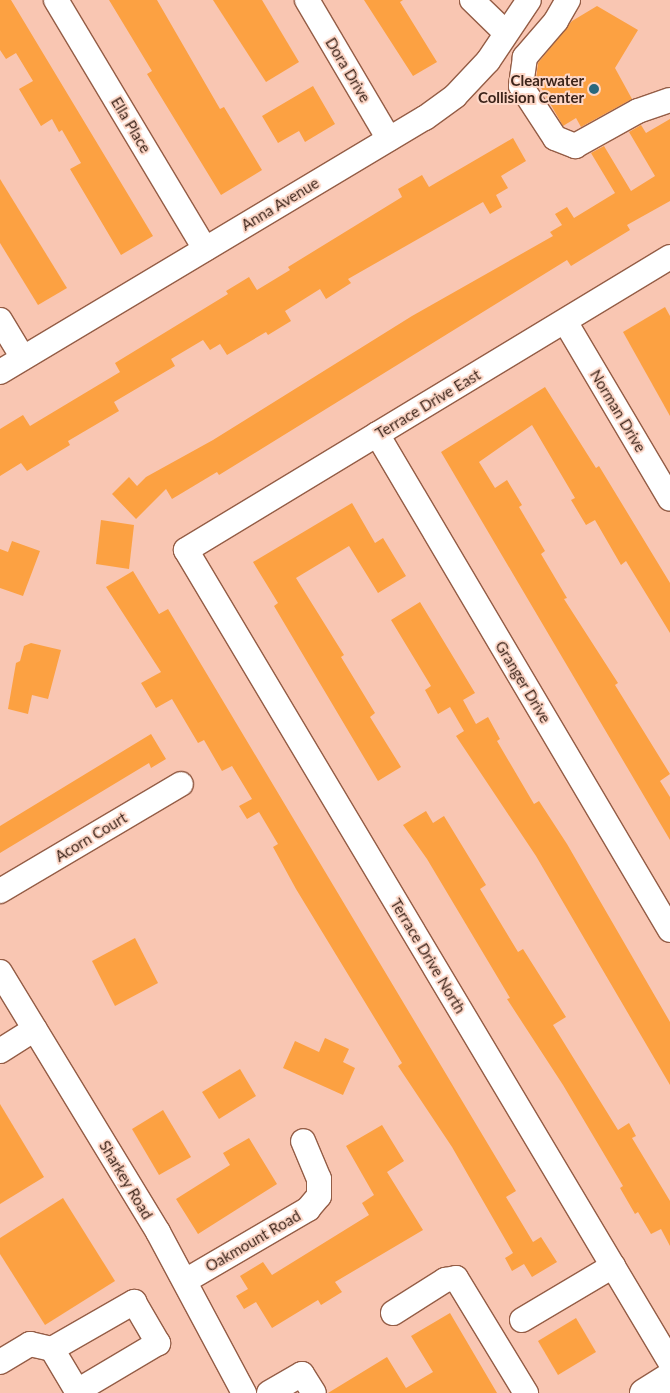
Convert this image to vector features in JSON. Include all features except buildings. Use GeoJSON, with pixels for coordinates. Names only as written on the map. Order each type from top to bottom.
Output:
{"type":"FeatureCollection","features":[{"type":"Feature","properties":{"kind":"main road"},"geometry":{"type":"LineString","coordinates":[[644,1393],[670,1377]]}},
{"type":"Feature","properties":{"kind":"street","name":"Ella Place"},"geometry":{"type":"LineString","coordinates":[[56,0],[205,249]]}},
{"type":"Feature","properties":{"kind":"street","name":"Dora Drive"},"geometry":{"type":"LineString","coordinates":[[307,0],[389,139]]}},
{"type":"Feature","properties":{"kind":"street"},"geometry":{"type":"LineString","coordinates":[[472,0],[506,32]]}},
{"type":"Feature","properties":{"kind":"street","name":"Anna Avenue"},"geometry":{"type":"LineString","coordinates":[[0,372],[389,139],[455,96],[488,61],[529,0]]}},
{"type":"Feature","properties":{"kind":"street"},"geometry":{"type":"LineString","coordinates":[[568,0],[556,20],[525,57],[521,86],[555,138],[575,146],[638,111],[670,99]]}},
{"type":"Feature","properties":{"kind":"street","name":"Terrace Drive East"},"geometry":{"type":"LineString","coordinates":[[186,550],[377,434],[566,323],[670,257]]}},
{"type":"Feature","properties":{"kind":"street"},"geometry":{"type":"LineString","coordinates":[[0,320],[23,358]]}},
{"type":"Feature","properties":{"kind":"street","name":"Norman Drive"},"geometry":{"type":"LineString","coordinates":[[566,323],[670,499]]}},
{"type":"Feature","properties":{"kind":"street","name":"Granger Drive"},"geometry":{"type":"LineString","coordinates":[[377,434],[670,930]]}},
{"type":"Feature","properties":{"kind":"street","name":"Terrace Drive North"},"geometry":{"type":"LineString","coordinates":[[186,550],[670,1362]]}},
{"type":"Feature","properties":{"kind":"street","name":"Acorn Court"},"geometry":{"type":"LineString","coordinates":[[0,891],[181,784]]}},
{"type":"Feature","properties":{"kind":"street","name":"Sharkey Road"},"geometry":{"type":"LineString","coordinates":[[0,972],[185,1281],[244,1393]]}},
{"type":"Feature","properties":{"kind":"street"},"geometry":{"type":"LineString","coordinates":[[0,1051],[35,1030]]}},
{"type":"Feature","properties":{"kind":"street","name":"Oakmount Road"},"geometry":{"type":"LineString","coordinates":[[185,1281],[308,1209],[320,1196],[319,1179],[303,1141]]}},
{"type":"Feature","properties":{"kind":"street"},"geometry":{"type":"LineString","coordinates":[[522,1320],[613,1266]]}},
{"type":"Feature","properties":{"kind":"street"},"geometry":{"type":"LineString","coordinates":[[393,1313],[445,1280],[456,1278],[526,1393]]}},
{"type":"Feature","properties":{"kind":"street"},"geometry":{"type":"LineString","coordinates":[[0,1362],[30,1344],[52,1348],[134,1302],[158,1342],[76,1392],[52,1348]]}},
{"type":"Feature","properties":{"kind":"street"},"geometry":{"type":"LineString","coordinates":[[269,1393],[302,1374],[314,1393]]}},
{"type":"Feature","properties":{"kind":"place","name":"Clearwater Collision Center"},"geometry":{"type":"Point","coordinates":[594,89]}}]}
